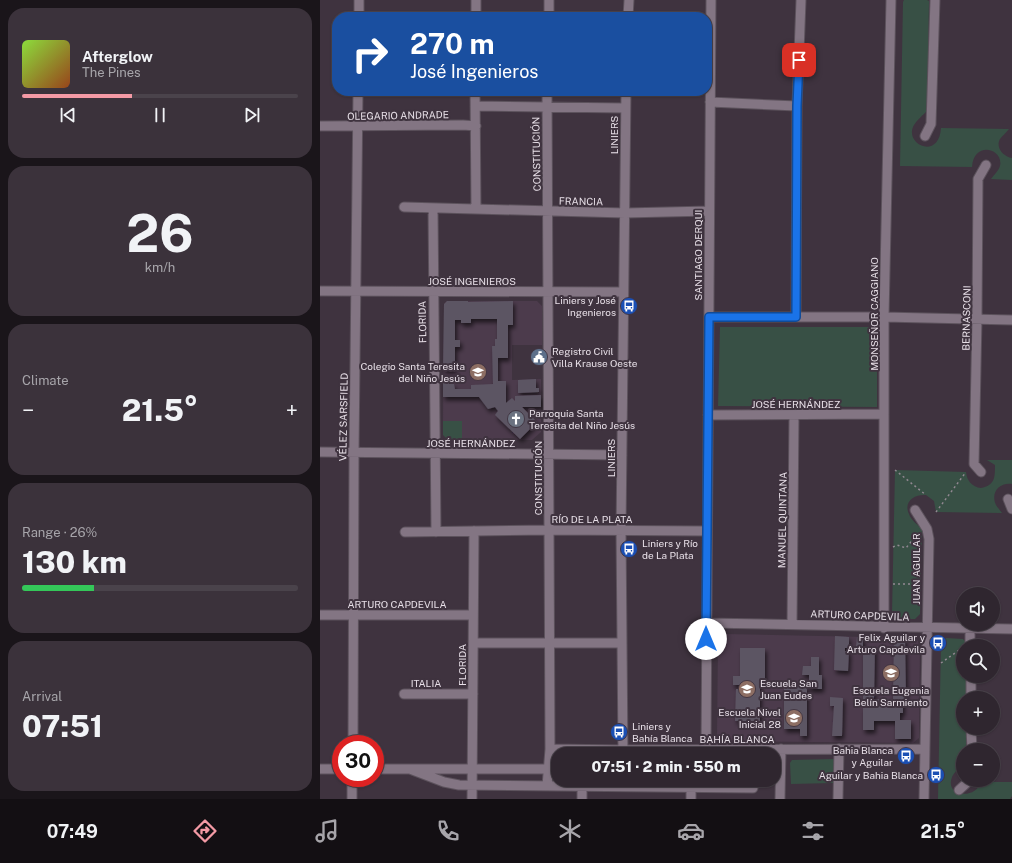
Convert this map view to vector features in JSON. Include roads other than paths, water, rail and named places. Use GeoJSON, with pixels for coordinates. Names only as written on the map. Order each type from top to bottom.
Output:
{"type":"FeatureCollection","features":[{"type":"Feature","properties":{"kind":"street"},"geometry":{"type":"LineString","coordinates":[[359,0],[359,12]]}},
{"type":"Feature","properties":{"kind":"street"},"geometry":{"type":"LineString","coordinates":[[476,0],[476,12]]}},
{"type":"Feature","properties":{"kind":"street"},"geometry":{"type":"LineString","coordinates":[[549,0],[549,12]]}},
{"type":"Feature","properties":{"kind":"street"},"geometry":{"type":"LineString","coordinates":[[628,12],[629,0]]}},
{"type":"Feature","properties":{"kind":"street","name":"SANTIAGO DERQUI"},"geometry":{"type":"LineString","coordinates":[[711,0],[711,12]]}},
{"type":"Feature","properties":{"kind":"street"},"geometry":{"type":"LineString","coordinates":[[796,317],[797,106],[801,0]]}},
{"type":"Feature","properties":{"kind":"street","name":"MONSEÑOR CAGGIANO"},"geometry":{"type":"LineString","coordinates":[[884,628],[884,317],[891,0]]}},
{"type":"Feature","properties":{"kind":"street"},"geometry":{"type":"LineString","coordinates":[[925,136],[931,124],[935,0]]}},
{"type":"Feature","properties":{"kind":"street","name":"VÉLEZ SARSFIELD"},"geometry":{"type":"LineString","coordinates":[[353,735],[354,453],[358,96]]}},
{"type":"Feature","properties":{"kind":"street"},"geometry":{"type":"LineString","coordinates":[[475,96],[476,209]]}},
{"type":"Feature","properties":{"kind":"street","name":"CONSTITUCIÓN"},"geometry":{"type":"LineString","coordinates":[[547,96],[549,643],[551,754]]}},
{"type":"Feature","properties":{"kind":"street","name":"LINIERS"},"geometry":{"type":"LineString","coordinates":[[624,747],[622,643],[622,455],[626,96]]}},
{"type":"Feature","properties":{"kind":"street","name":"SANTIAGO DERQUI"},"geometry":{"type":"LineString","coordinates":[[706,747],[710,96]]}},
{"type":"Feature","properties":{"kind":"street"},"geometry":{"type":"LineString","coordinates":[[710,102],[797,106]]}},
{"type":"Feature","properties":{"kind":"street"},"geometry":{"type":"LineString","coordinates":[[475,106],[625,108]]}},
{"type":"Feature","properties":{"kind":"street","name":"OLEGARIO ANDRADE"},"geometry":{"type":"LineString","coordinates":[[320,126],[476,126]]}},
{"type":"Feature","properties":{"kind":"street","name":"BERNASCONI"},"geometry":{"type":"LineString","coordinates":[[981,472],[974,464],[978,179],[986,165]]}},
{"type":"Feature","properties":{"kind":"street","name":"FRANCIA"},"geometry":{"type":"LineString","coordinates":[[404,207],[548,212],[709,212]]}},
{"type":"Feature","properties":{"kind":"street","name":"FLORIDA"},"geometry":{"type":"LineString","coordinates":[[433,208],[436,532]]}},
{"type":"Feature","properties":{"kind":"street","name":"JOSÉ INGENIEROS"},"geometry":{"type":"LineString","coordinates":[[320,291],[623,292]]}},
{"type":"Feature","properties":{"kind":"street"},"geometry":{"type":"LineString","coordinates":[[709,317],[884,317],[1012,320]]}},
{"type":"Feature","properties":{"kind":"street","name":"JOSÉ HERNÁNDEZ"},"geometry":{"type":"LineString","coordinates":[[708,416],[884,414]]}},
{"type":"Feature","properties":{"kind":"street","name":"MANUEL QUINTANA"},"geometry":{"type":"LineString","coordinates":[[792,624],[794,415]]}},
{"type":"Feature","properties":{"kind":"street","name":"JOSÉ HERNÁNDEZ"},"geometry":{"type":"LineString","coordinates":[[320,452],[622,455]]}},
{"type":"Feature","properties":{"kind":"street"},"geometry":{"type":"LineString","coordinates":[[1008,499],[1012,509]]}},
{"type":"Feature","properties":{"kind":"street","name":"JUAN AGUILAR"},"geometry":{"type":"LineString","coordinates":[[915,510],[928,529],[929,539],[924,799]]}},
{"type":"Feature","properties":{"kind":"street","name":"RÍO DE LA PLATA"},"geometry":{"type":"LineString","coordinates":[[405,532],[549,530],[707,531]]}},
{"type":"Feature","properties":{"kind":"street","name":"FLORIDA"},"geometry":{"type":"LineString","coordinates":[[472,799],[471,768],[474,531]]}},
{"type":"Feature","properties":{"kind":"street","name":"ARTURO CAPDEVILA"},"geometry":{"type":"LineString","coordinates":[[320,615],[474,615]]}},
{"type":"Feature","properties":{"kind":"street","name":"ARTURO CAPDEVILA"},"geometry":{"type":"LineString","coordinates":[[707,624],[792,624],[884,628],[956,629]]}},
{"type":"Feature","properties":{"kind":"street","name":"ARTURO CAPDEVILA"},"geometry":{"type":"LineString","coordinates":[[1000,629],[1012,629]]}},
{"type":"Feature","properties":{"kind":"street"},"geometry":{"type":"LineString","coordinates":[[473,643],[622,643]]}},
{"type":"Feature","properties":{"kind":"street","name":"ITALIA"},"geometry":{"type":"LineString","coordinates":[[404,694],[473,694]]}},
{"type":"Feature","properties":{"kind":"street","name":"BAHÍA BLANCA"},"geometry":{"type":"LineString","coordinates":[[781,749],[925,749]]}},
{"type":"Feature","properties":{"kind":"street"},"geometry":{"type":"LineString","coordinates":[[838,799],[839,749]]}},
{"type":"Feature","properties":{"kind":"street"},"geometry":{"type":"LineString","coordinates":[[320,769],[332,769]]}},
{"type":"Feature","properties":{"kind":"street"},"geometry":{"type":"LineString","coordinates":[[384,769],[551,769]]}},
{"type":"Feature","properties":{"kind":"street"},"geometry":{"type":"LineString","coordinates":[[410,769],[444,782],[471,785],[551,786]]}},
{"type":"Feature","properties":{"kind":"street","name":"CONSTITUCIÓN"},"geometry":{"type":"LineString","coordinates":[[547,786],[551,776]]}},
{"type":"Feature","properties":{"kind":"street"},"geometry":{"type":"LineString","coordinates":[[352,787],[352,799]]}},
{"type":"Feature","properties":{"kind":"street"},"geometry":{"type":"LineString","coordinates":[[582,787],[582,799]]}},
{"type":"Feature","properties":{"kind":"street"},"geometry":{"type":"LineString","coordinates":[[691,787],[691,799]]}},
{"type":"Feature","properties":{"kind":"street"},"geometry":{"type":"LineString","coordinates":[[738,787],[753,788]]}},
{"type":"Feature","properties":{"kind":"street"},"geometry":{"type":"LineString","coordinates":[[779,787],[780,799]]}},
{"type":"Feature","properties":{"kind":"street"},"geometry":{"type":"LineString","coordinates":[[959,790],[962,787]]}},
{"type":"Feature","properties":{"kind":"place","name":"Liniers y José Ingenieros"},"geometry":{"type":"Point","coordinates":[629,306]}},
{"type":"Feature","properties":{"kind":"place","name":"Registro Civil Villa Krause Oeste"},"geometry":{"type":"Point","coordinates":[539,357]}},
{"type":"Feature","properties":{"kind":"place","name":"Colegio Santa Teresita del Niño Jesús"},"geometry":{"type":"Point","coordinates":[478,372]}},
{"type":"Feature","properties":{"kind":"place","name":"Parroquia Santa Teresita del Niño Jesús"},"geometry":{"type":"Point","coordinates":[516,419]}},
{"type":"Feature","properties":{"kind":"place","name":"Liniers y Río de La Plata"},"geometry":{"type":"Point","coordinates":[629,549]}},
{"type":"Feature","properties":{"kind":"place","name":"Felix Aguilar y Arturo Capdevila"},"geometry":{"type":"Point","coordinates":[938,643]}},
{"type":"Feature","properties":{"kind":"place","name":"Escuela Eugenia Belín Sarmiento"},"geometry":{"type":"Point","coordinates":[891,673]}},
{"type":"Feature","properties":{"kind":"place","name":"Escuela San Juan Eudes"},"geometry":{"type":"Point","coordinates":[747,689]}},
{"type":"Feature","properties":{"kind":"place","name":"Escuela Nivel Inicial 28"},"geometry":{"type":"Point","coordinates":[794,718]}},
{"type":"Feature","properties":{"kind":"place","name":"Liniers y Bahía Blanca"},"geometry":{"type":"Point","coordinates":[619,732]}},
{"type":"Feature","properties":{"kind":"place","name":"Bahia Blanca y Aguilar"},"geometry":{"type":"Point","coordinates":[906,756]}},
{"type":"Feature","properties":{"kind":"place","name":"Aguilar y Bahia Blanca"},"geometry":{"type":"Point","coordinates":[936,775]}}]}
